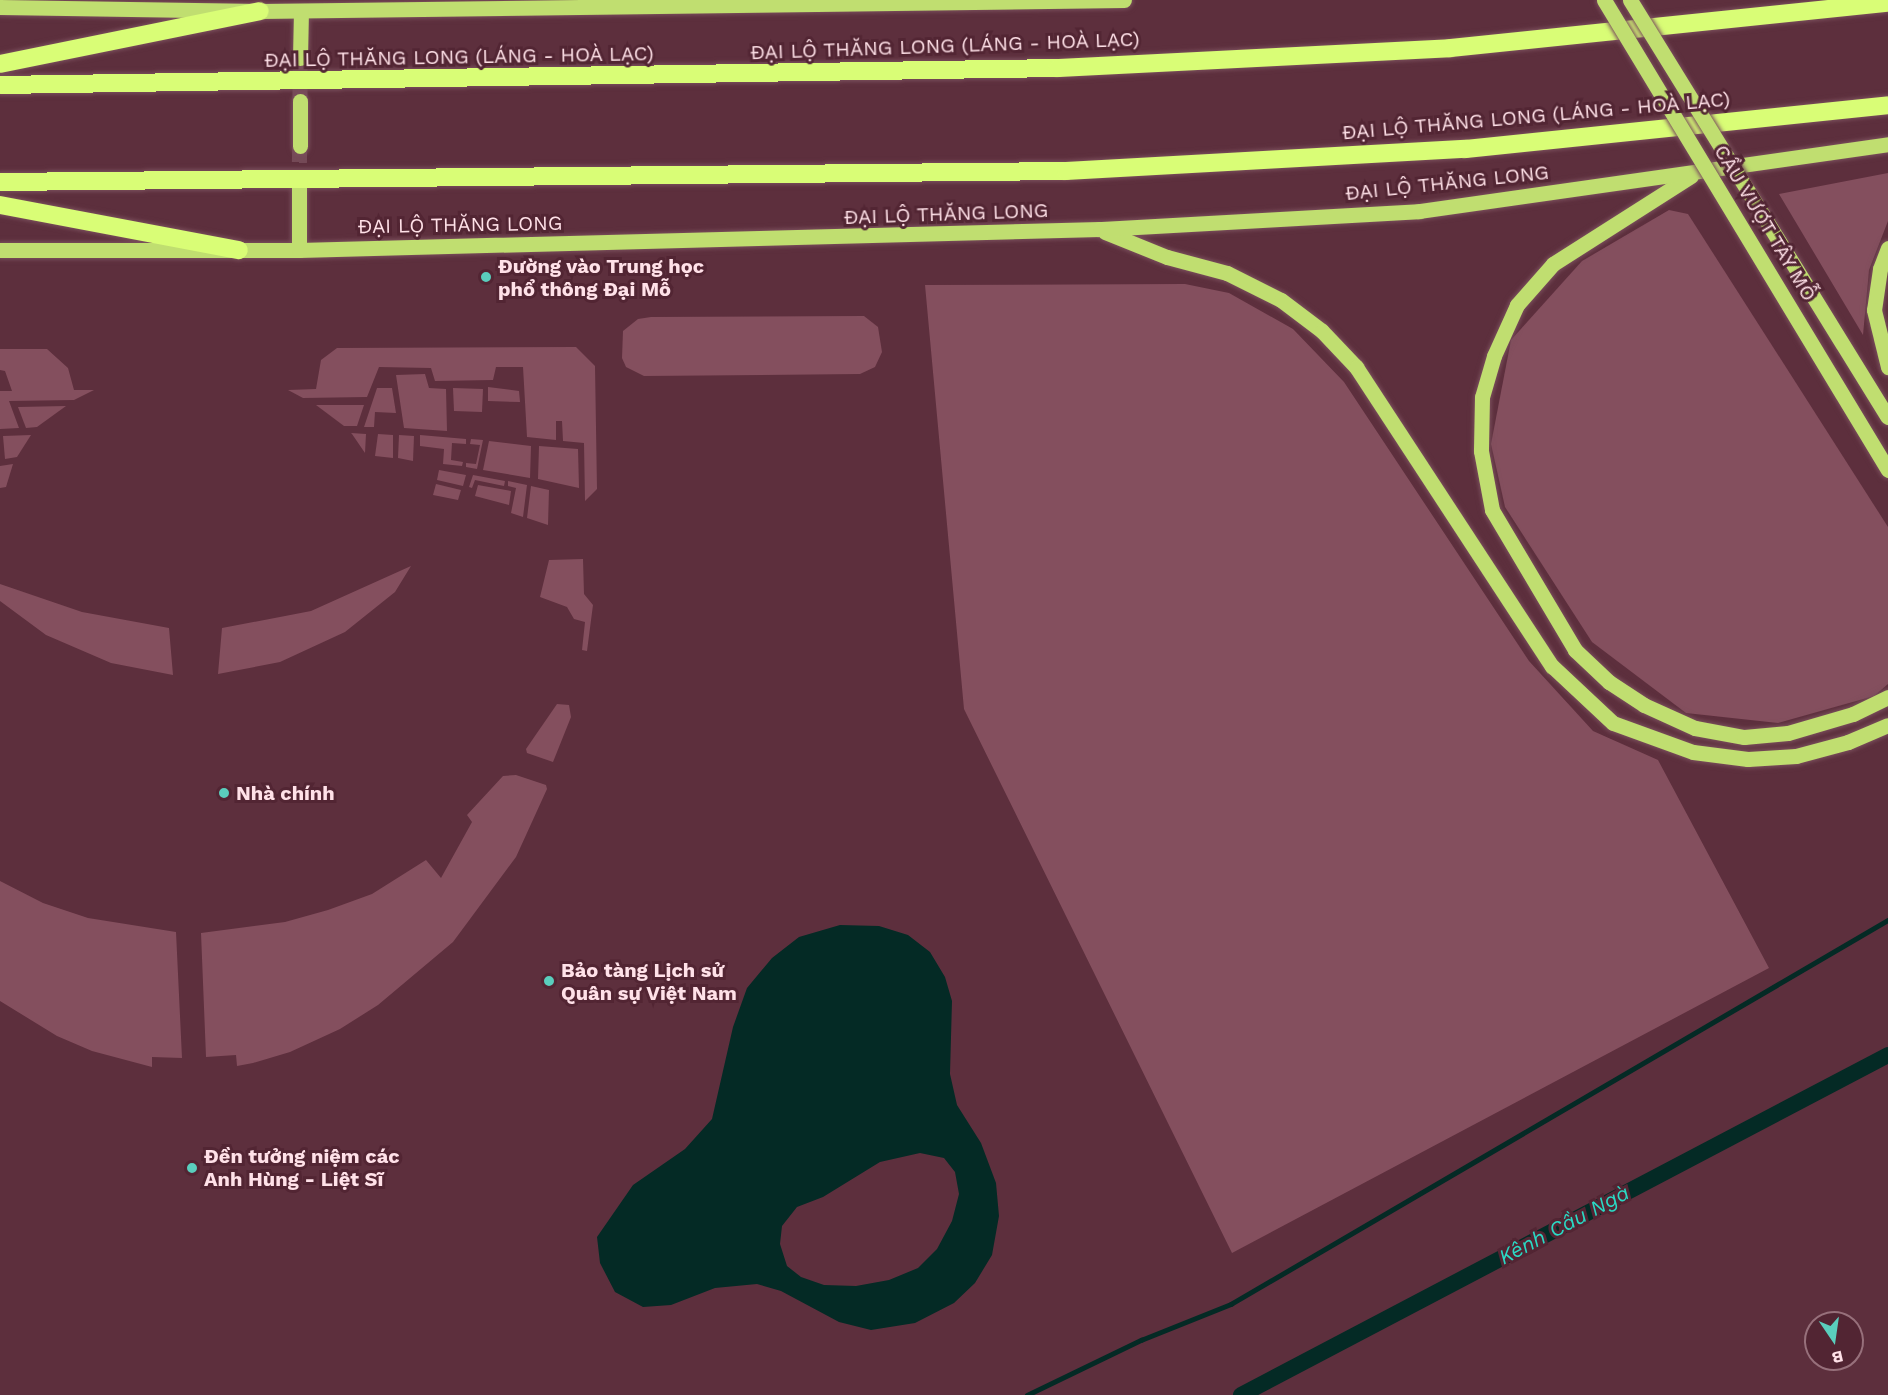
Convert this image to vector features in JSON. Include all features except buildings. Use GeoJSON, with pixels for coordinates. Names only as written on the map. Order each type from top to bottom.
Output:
{"type":"FeatureCollection","features":[{"type":"Feature","properties":{"kind":"highway","name":"ĐẠI LỘ THĂNG LONG (LÁNG - HOÀ LẠC)"},"geometry":{"type":"LineString","coordinates":[[0,85],[1059,68],[1450,48],[1888,3]]}},
{"type":"Feature","properties":{"kind":"highway"},"geometry":{"type":"LineString","coordinates":[[0,64],[260,11]]}},
{"type":"Feature","properties":{"kind":"highway","name":"ĐẠI LỘ THĂNG LONG (LÁNG - HOÀ LẠC)"},"geometry":{"type":"LineString","coordinates":[[0,182],[1066,171],[1466,149],[1888,105]]}},
{"type":"Feature","properties":{"kind":"highway"},"geometry":{"type":"LineString","coordinates":[[0,205],[239,250]]}},
{"type":"Feature","properties":{"kind":"main road"},"geometry":{"type":"LineString","coordinates":[[0,7],[301,11],[861,1],[1124,0]]}},
{"type":"Feature","properties":{"kind":"main road","name":"CẦU VƯỢT TÂY MỖ"},"geometry":{"type":"LineString","coordinates":[[1604,0],[1888,470]]}},
{"type":"Feature","properties":{"kind":"main road","name":"CẦU VƯỢT TÂY MỖ"},"geometry":{"type":"LineString","coordinates":[[1630,0],[1888,417]]}},
{"type":"Feature","properties":{"kind":"main road"},"geometry":{"type":"LineString","coordinates":[[300,58],[301,11]]}},
{"type":"Feature","properties":{"kind":"main road"},"geometry":{"type":"LineString","coordinates":[[300,101],[300,146]]}},
{"type":"Feature","properties":{"kind":"main road","name":"ĐẠI LỘ THĂNG LONG"},"geometry":{"type":"LineString","coordinates":[[0,250],[299,250],[1100,230],[1419,211],[1888,144]]}},
{"type":"Feature","properties":{"kind":"main road"},"geometry":{"type":"LineString","coordinates":[[1696,172],[1553,264],[1517,305],[1494,356],[1482,397],[1481,451],[1492,510],[1575,650],[1609,682],[1644,705],[1695,728],[1744,737],[1788,733],[1853,714],[1888,697]]}},
{"type":"Feature","properties":{"kind":"main road"},"geometry":{"type":"LineString","coordinates":[[299,185],[299,250]]}},
{"type":"Feature","properties":{"kind":"main road"},"geometry":{"type":"LineString","coordinates":[[1100,230],[1167,257],[1227,273],[1281,300],[1322,331],[1356,367],[1552,666],[1613,723],[1693,752],[1748,759],[1796,756],[1848,742],[1888,725]]}},
{"type":"Feature","properties":{"kind":"main road"},"geometry":{"type":"LineString","coordinates":[[1888,248],[1880,269],[1874,310],[1888,368]]}},
{"type":"Feature","properties":{"kind":"shaded area"},"geometry":{"type":"Polygon","coordinates":[[[1888,173],[1888,221],[1869,270],[1863,335],[1779,194],[1888,173]]]}},
{"type":"Feature","properties":{"kind":"shaded area"},"geometry":{"type":"Polygon","coordinates":[[[1669,210],[1688,214],[1888,527],[1888,684],[1874,696],[1778,723],[1686,713],[1592,642],[1505,507],[1491,444],[1511,340],[1582,261],[1669,210]]]}},
{"type":"Feature","properties":{"kind":"shaded area"},"geometry":{"type":"Polygon","coordinates":[[[1185,284],[1229,293],[1293,329],[1344,382],[1529,661],[1593,731],[1658,760],[1769,968],[1232,1253],[964,709],[925,285],[1185,284]]]}},
{"type":"Feature","properties":{"kind":"shaded area"},"geometry":{"type":"Polygon","coordinates":[[[864,316],[878,327],[882,352],[875,367],[860,374],[644,376],[626,367],[622,358],[623,331],[638,319],[651,317],[864,316]]]}},
{"type":"Feature","properties":{"kind":"shaded area"},"geometry":{"type":"Polygon","coordinates":[[[576,347],[595,366],[597,489],[585,501],[584,443],[563,441],[562,421],[556,421],[556,440],[527,437],[523,367],[496,367],[493,380],[435,381],[431,368],[379,367],[367,397],[303,398],[288,390],[316,389],[321,360],[337,348],[576,347]]]}},
{"type":"Feature","properties":{"kind":"shaded area"},"geometry":{"type":"Polygon","coordinates":[[[0,349],[47,349],[68,368],[74,390],[94,390],[74,400],[9,401],[19,428],[0,429],[0,391],[12,391],[5,371],[0,370],[0,349]]]}},
{"type":"Feature","properties":{"kind":"shaded area"},"geometry":{"type":"Polygon","coordinates":[[[425,374],[429,388],[446,389],[447,431],[404,428],[396,375],[425,374]]]}},
{"type":"Feature","properties":{"kind":"shaded area"},"geometry":{"type":"Polygon","coordinates":[[[488,387],[519,391],[520,402],[488,401],[488,387]]]}},
{"type":"Feature","properties":{"kind":"shaded area"},"geometry":{"type":"Polygon","coordinates":[[[377,388],[392,388],[396,413],[375,412],[374,427],[364,427],[377,388]]]}},
{"type":"Feature","properties":{"kind":"shaded area"},"geometry":{"type":"Polygon","coordinates":[[[453,388],[483,389],[482,412],[454,411],[453,388]]]}},
{"type":"Feature","properties":{"kind":"shaded area"},"geometry":{"type":"Polygon","coordinates":[[[316,405],[364,405],[357,426],[344,426],[316,405]]]}},
{"type":"Feature","properties":{"kind":"shaded area"},"geometry":{"type":"Polygon","coordinates":[[[66,406],[37,427],[26,428],[18,407],[66,406]]]}},
{"type":"Feature","properties":{"kind":"shaded area"},"geometry":{"type":"Polygon","coordinates":[[[352,434],[366,434],[365,453],[352,434]]]}},
{"type":"Feature","properties":{"kind":"shaded area"},"geometry":{"type":"Polygon","coordinates":[[[378,434],[393,435],[393,458],[375,456],[378,434]]]}},
{"type":"Feature","properties":{"kind":"shaded area"},"geometry":{"type":"Polygon","coordinates":[[[31,435],[17,457],[5,459],[3,436],[31,435]]]}},
{"type":"Feature","properties":{"kind":"shaded area"},"geometry":{"type":"Polygon","coordinates":[[[399,435],[414,436],[413,461],[398,458],[399,435]]]}},
{"type":"Feature","properties":{"kind":"shaded area"},"geometry":{"type":"Polygon","coordinates":[[[420,435],[466,439],[466,444],[452,443],[451,460],[463,462],[462,466],[443,464],[444,449],[420,446],[420,435]]]}},
{"type":"Feature","properties":{"kind":"shaded area"},"geometry":{"type":"Polygon","coordinates":[[[471,439],[483,440],[477,469],[466,467],[466,463],[476,464],[480,445],[470,444],[471,439]]]}},
{"type":"Feature","properties":{"kind":"shaded area"},"geometry":{"type":"Polygon","coordinates":[[[489,441],[531,446],[530,478],[483,470],[489,441]]]}},
{"type":"Feature","properties":{"kind":"shaded area"},"geometry":{"type":"Polygon","coordinates":[[[539,446],[578,449],[579,488],[538,479],[539,446]]]}},
{"type":"Feature","properties":{"kind":"shaded area"},"geometry":{"type":"Polygon","coordinates":[[[13,464],[6,487],[0,488],[0,466],[13,464]]]}},
{"type":"Feature","properties":{"kind":"shaded area"},"geometry":{"type":"Polygon","coordinates":[[[439,470],[466,475],[463,486],[437,480],[439,470]]]}},
{"type":"Feature","properties":{"kind":"shaded area"},"geometry":{"type":"Polygon","coordinates":[[[473,475],[505,481],[504,486],[475,480],[472,488],[469,487],[473,475]]]}},
{"type":"Feature","properties":{"kind":"shaded area"},"geometry":{"type":"Polygon","coordinates":[[[508,481],[527,485],[523,517],[511,513],[516,488],[508,486],[508,481]]]}},
{"type":"Feature","properties":{"kind":"shaded area"},"geometry":{"type":"Polygon","coordinates":[[[436,484],[461,490],[458,500],[433,495],[436,484]]]}},
{"type":"Feature","properties":{"kind":"shaded area"},"geometry":{"type":"Polygon","coordinates":[[[478,485],[511,491],[509,505],[475,496],[478,485]]]}},
{"type":"Feature","properties":{"kind":"shaded area"},"geometry":{"type":"Polygon","coordinates":[[[531,486],[549,490],[548,525],[527,518],[531,486]]]}},
{"type":"Feature","properties":{"kind":"shaded area"},"geometry":{"type":"Polygon","coordinates":[[[583,559],[584,594],[593,605],[587,651],[582,650],[585,622],[574,619],[567,607],[540,597],[549,560],[583,559]]]}},
{"type":"Feature","properties":{"kind":"shaded area"},"geometry":{"type":"Polygon","coordinates":[[[411,566],[395,592],[345,632],[280,662],[218,674],[222,628],[311,611],[411,566]]]}},
{"type":"Feature","properties":{"kind":"shaded area"},"geometry":{"type":"Polygon","coordinates":[[[0,584],[82,612],[169,628],[173,675],[111,663],[46,635],[0,601],[0,584]]]}},
{"type":"Feature","properties":{"kind":"shaded area"},"geometry":{"type":"Polygon","coordinates":[[[557,704],[569,705],[571,717],[553,762],[527,753],[526,749],[557,704]]]}},
{"type":"Feature","properties":{"kind":"shaded area"},"geometry":{"type":"Polygon","coordinates":[[[516,775],[546,785],[547,789],[516,857],[453,942],[378,1005],[340,1029],[290,1052],[253,1063],[237,1066],[236,1055],[206,1057],[201,933],[285,922],[328,910],[372,894],[426,860],[441,878],[472,822],[467,815],[503,776],[516,775]]]}},
{"type":"Feature","properties":{"kind":"shaded area"},"geometry":{"type":"Polygon","coordinates":[[[0,881],[43,903],[88,918],[176,932],[182,1058],[152,1057],[152,1067],[92,1051],[57,1036],[0,1001],[0,881]]]}},
{"type":"Feature","properties":{"kind":"shaded area"},"geometry":{"type":"Polygon","coordinates":[[[840,925],[879,926],[908,935],[930,952],[945,977],[952,1001],[950,1074],[957,1105],[981,1143],[996,1183],[999,1216],[992,1255],[975,1283],[954,1303],[915,1323],[871,1330],[839,1322],[781,1291],[757,1284],[715,1288],[671,1305],[643,1307],[615,1292],[600,1263],[597,1237],[633,1185],[685,1149],[712,1119],[733,1027],[747,988],[772,958],[799,937],[840,925]],[[920,1153],[880,1162],[823,1197],[797,1207],[782,1226],[780,1244],[787,1266],[801,1277],[824,1285],[856,1286],[889,1280],[918,1268],[937,1249],[952,1221],[959,1194],[955,1172],[944,1158],[920,1153]]]}},
{"type":"Feature","properties":{"kind":"waterway"},"geometry":{"type":"LineString","coordinates":[[1027,1395],[1141,1340],[1231,1304],[1888,920]]}},
{"type":"Feature","properties":{"kind":"waterway","name":"Kênh Cầu Ngà"},"geometry":{"type":"LineString","coordinates":[[1241,1395],[1888,1055]]}},
{"type":"Feature","properties":{"kind":"tunnel"},"geometry":{"type":"LineString","coordinates":[[300,58],[300,101]]}},
{"type":"Feature","properties":{"kind":"tunnel"},"geometry":{"type":"LineString","coordinates":[[299,185],[300,146]]}},
{"type":"Feature","properties":{"kind":"place","name":"Đường vào Trung học phổ thông Đại Mỗ"},"geometry":{"type":"Point","coordinates":[486,277]}},
{"type":"Feature","properties":{"kind":"place","name":"Nhà chính"},"geometry":{"type":"Point","coordinates":[224,793]}},
{"type":"Feature","properties":{"kind":"place","name":"Bảo tàng Lịch sử Quân sự Việt Nam"},"geometry":{"type":"Point","coordinates":[549,981]}},
{"type":"Feature","properties":{"kind":"place","name":"Đền tưởng niệm các Anh Hùng - Liệt Sĩ"},"geometry":{"type":"Point","coordinates":[192,1168]}}]}
